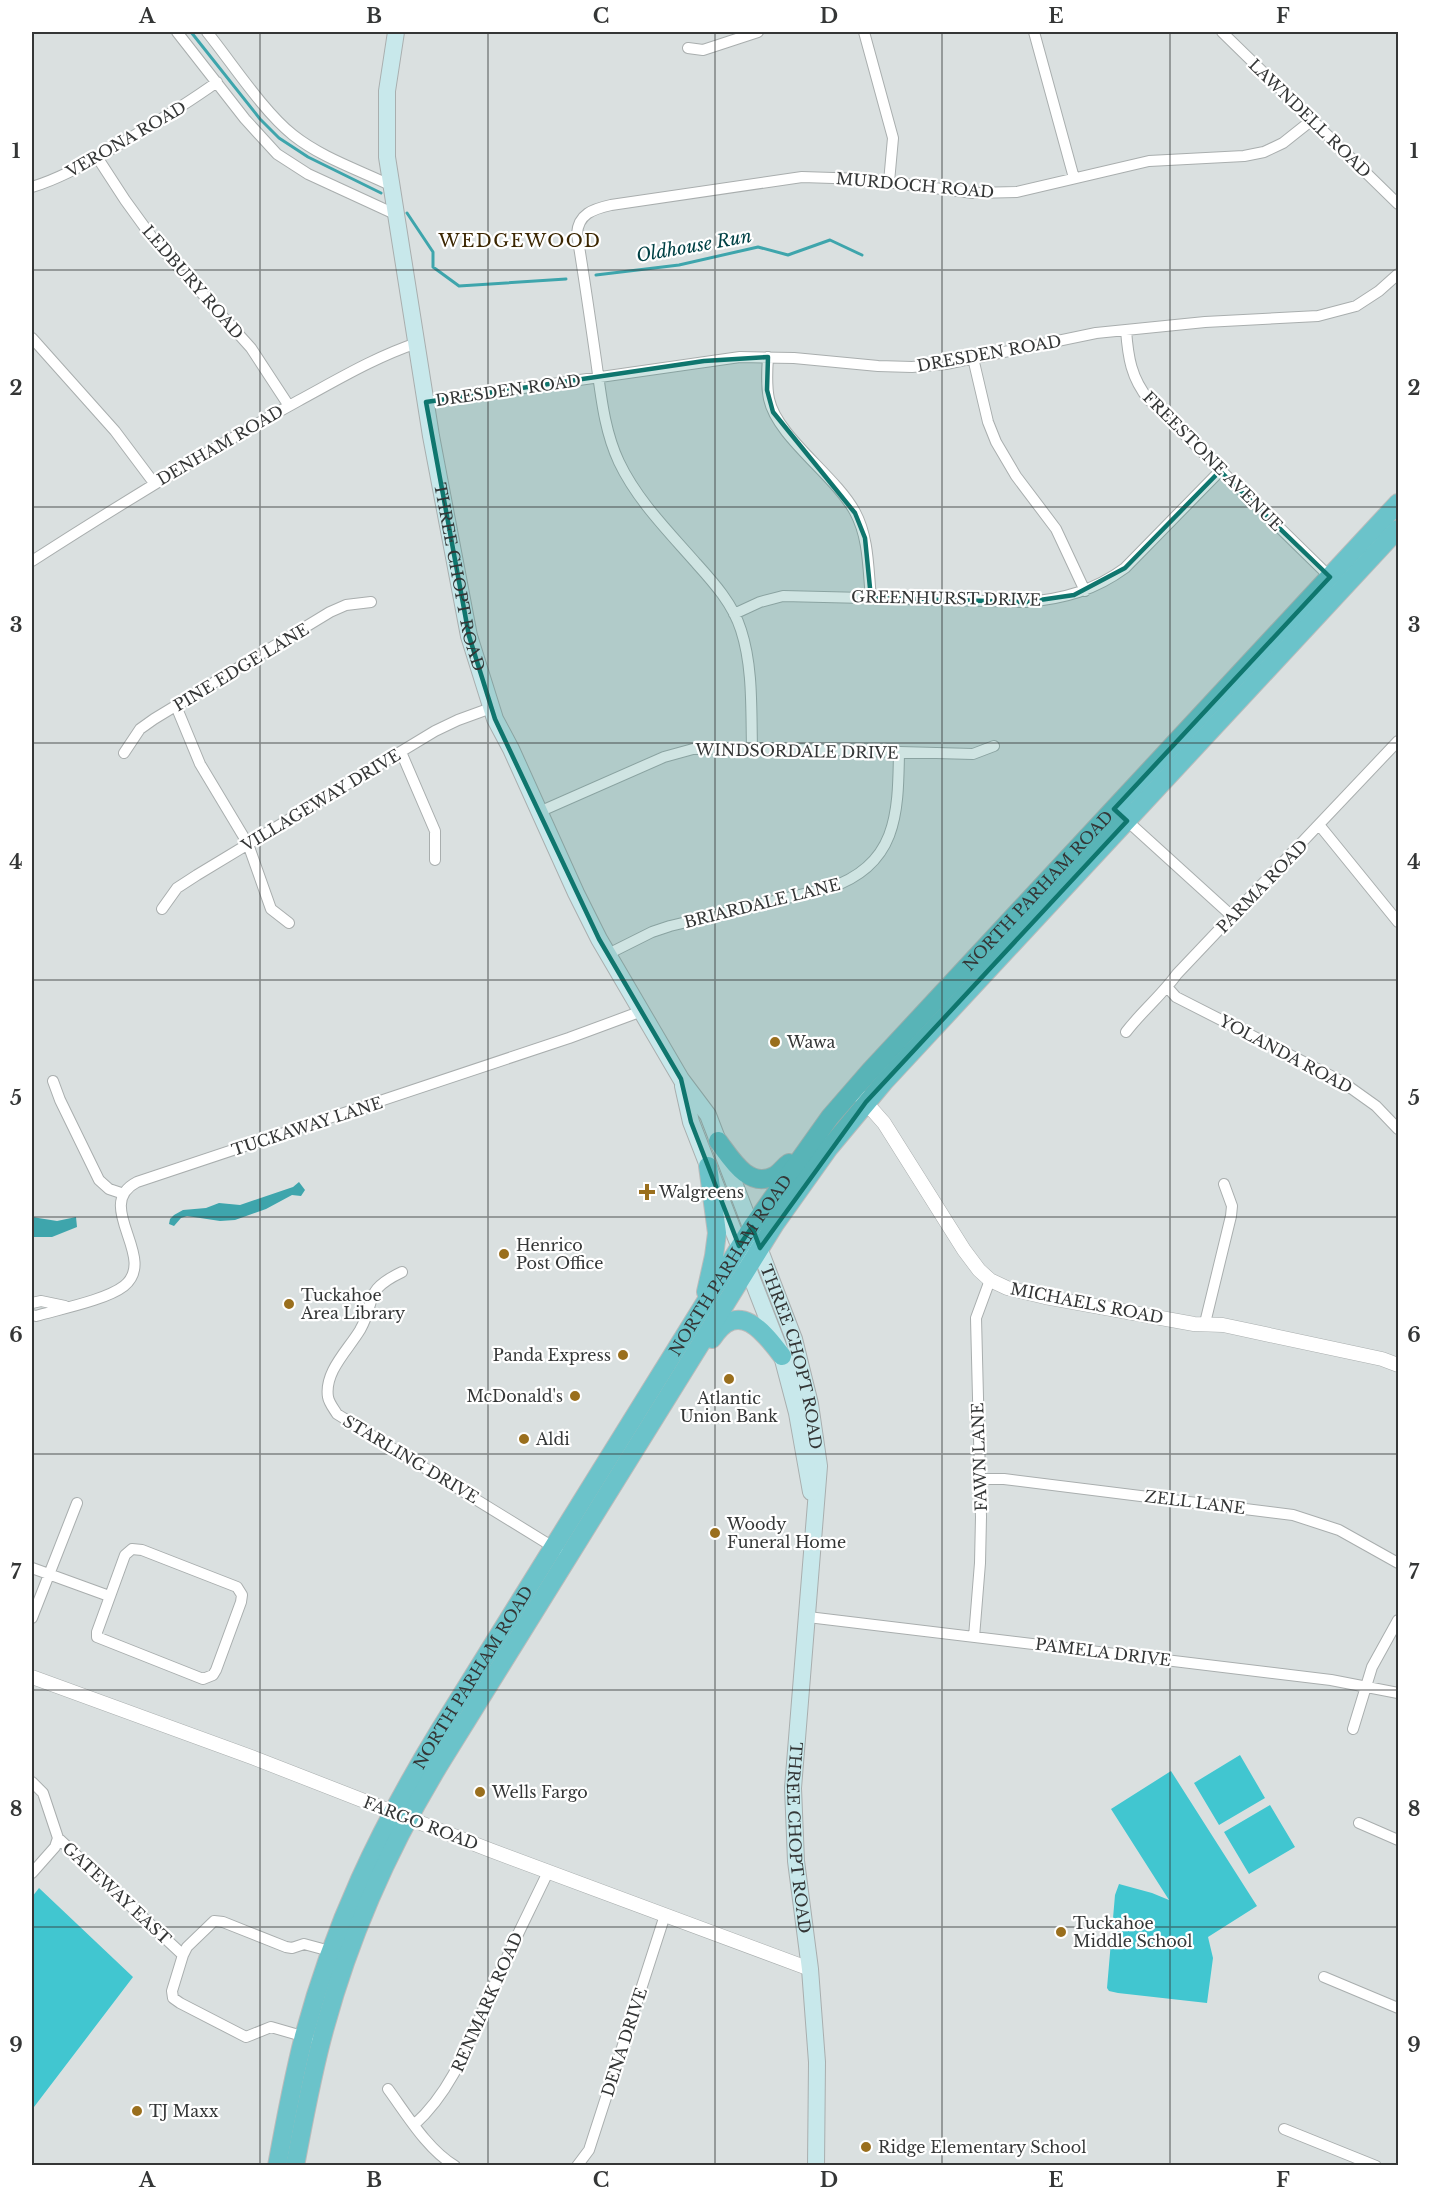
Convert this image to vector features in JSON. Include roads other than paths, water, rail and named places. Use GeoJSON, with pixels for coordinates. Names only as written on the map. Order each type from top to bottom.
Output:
{"type":"FeatureCollection","features":[{"type":"Feature","properties":{"kind":"highway","name":"NORTH PARHAM ROAD"},"geometry":{"type":"LineString","coordinates":[[277,2166],[312,2039],[330,1951],[366,1863],[400,1815],[561,1552],[703,1306],[752,1227],[804,1151],[860,1096],[1336,583],[1398,503]]}},
{"type":"Feature","properties":{"kind":"highway","name":"NORTH PARHAM ROAD"},"geometry":{"type":"LineString","coordinates":[[1336,583],[1398,529]]}},
{"type":"Feature","properties":{"kind":"highway","name":"NORTH PARHAM ROAD"},"geometry":{"type":"LineString","coordinates":[[561,1552],[672,1389],[760,1248],[860,1096]]}},
{"type":"Feature","properties":{"kind":"highway"},"geometry":{"type":"LineString","coordinates":[[718,1141],[742,1171],[747,1175],[762,1179],[774,1176],[804,1151]]}},
{"type":"Feature","properties":{"kind":"highway"},"geometry":{"type":"LineString","coordinates":[[703,1306],[717,1233],[708,1166]]}},
{"type":"Feature","properties":{"kind":"highway"},"geometry":{"type":"LineString","coordinates":[[672,1389],[695,1367],[720,1329],[729,1323],[742,1321],[755,1325],[782,1356]]}},
{"type":"Feature","properties":{"kind":"highway","name":"NORTH PARHAM ROAD"},"geometry":{"type":"LineString","coordinates":[[295,2166],[312,2039],[340,1977],[400,1815]]}},
{"type":"Feature","properties":{"kind":"main road","name":"THREE CHOPT ROAD"},"geometry":{"type":"LineString","coordinates":[[396,32],[387,91],[387,157],[446,526],[468,636],[497,725],[511,749],[566,873],[608,954],[681,1079],[708,1115],[794,1339],[810,1404],[819,1466],[793,1788],[796,1861],[810,1969],[817,2062],[816,2166]]}},
{"type":"Feature","properties":{"kind":"main road","name":"THREE CHOPT ROAD"},"geometry":{"type":"LineString","coordinates":[[681,1079],[691,1122],[782,1356],[797,1413],[815,1510]]}},
{"type":"Feature","properties":{"kind":"street"},"geometry":{"type":"LineString","coordinates":[[177,32],[250,126],[277,154],[308,174],[397,215]]}},
{"type":"Feature","properties":{"kind":"street"},"geometry":{"type":"LineString","coordinates":[[207,32],[265,105],[294,136],[326,155],[392,186]]}},
{"type":"Feature","properties":{"kind":"street"},"geometry":{"type":"LineString","coordinates":[[688,48],[703,50],[758,32]]}},
{"type":"Feature","properties":{"kind":"street"},"geometry":{"type":"LineString","coordinates":[[864,32],[892,138],[890,182]]}},
{"type":"Feature","properties":{"kind":"street"},"geometry":{"type":"LineString","coordinates":[[1034,32],[1074,178]]}},
{"type":"Feature","properties":{"kind":"street","name":"LAWNDELL ROAD"},"geometry":{"type":"LineString","coordinates":[[1222,32],[1398,204]]}},
{"type":"Feature","properties":{"kind":"street","name":"VERONA ROAD"},"geometry":{"type":"LineString","coordinates":[[32,187],[58,178],[98,157],[174,112],[217,82]]}},
{"type":"Feature","properties":{"kind":"street","name":"MURDOCH ROAD"},"geometry":{"type":"LineString","coordinates":[[598,377],[578,234],[581,219],[592,210],[783,178],[825,176],[973,193],[1017,192],[1149,160],[1238,156],[1264,152],[1283,143],[1312,120]]}},
{"type":"Feature","properties":{"kind":"street","name":"LEDBURY ROAD"},"geometry":{"type":"LineString","coordinates":[[98,157],[154,240],[251,348],[289,406]]}},
{"type":"Feature","properties":{"kind":"street","name":"DRESDEN ROAD"},"geometry":{"type":"LineString","coordinates":[[426,402],[740,357],[912,368],[946,364],[1096,333],[1205,322],[1318,316],[1342,311],[1367,300],[1398,274]]}},
{"type":"Feature","properties":{"kind":"street","name":"FREESTONE AVENUE"},"geometry":{"type":"LineString","coordinates":[[1126,330],[1128,360],[1140,389],[1220,471],[1336,583]]}},
{"type":"Feature","properties":{"kind":"street"},"geometry":{"type":"LineString","coordinates":[[32,338],[116,431],[154,483]]}},
{"type":"Feature","properties":{"kind":"street","name":"DENHAM ROAD"},"geometry":{"type":"LineString","coordinates":[[32,561],[154,483],[289,406],[396,350],[417,343]]}},
{"type":"Feature","properties":{"kind":"street"},"geometry":{"type":"LineString","coordinates":[[768,357],[767,390],[773,412],[855,513],[865,538],[871,598]]}},
{"type":"Feature","properties":{"kind":"street"},"geometry":{"type":"LineString","coordinates":[[973,358],[988,422],[996,442],[1016,476],[1056,529],[1085,591]]}},
{"type":"Feature","properties":{"kind":"street"},"geometry":{"type":"LineString","coordinates":[[598,377],[606,424],[614,450],[631,483],[653,513],[715,584],[729,603],[742,631],[750,682],[752,748]]}},
{"type":"Feature","properties":{"kind":"street","name":"GREENHURST DRIVE"},"geometry":{"type":"LineString","coordinates":[[734,614],[760,602],[783,596],[1026,602],[1058,599],[1085,591],[1125,568],[1220,471]]}},
{"type":"Feature","properties":{"kind":"street","name":"PINE EDGE LANE"},"geometry":{"type":"LineString","coordinates":[[124,753],[140,729],[176,706],[330,612],[346,605],[371,602]]}},
{"type":"Feature","properties":{"kind":"street"},"geometry":{"type":"LineString","coordinates":[[176,706],[200,764],[248,844],[271,909],[289,923]]}},
{"type":"Feature","properties":{"kind":"street","name":"VILLAGEWAY DRIVE"},"geometry":{"type":"LineString","coordinates":[[162,909],[177,888],[248,844],[458,720],[491,708]]}},
{"type":"Feature","properties":{"kind":"street","name":"PARMA ROAD"},"geometry":{"type":"LineString","coordinates":[[1126,1032],[1177,974],[1320,826],[1398,741]]}},
{"type":"Feature","properties":{"kind":"street","name":"WINDSORDALE DRIVE"},"geometry":{"type":"LineString","coordinates":[[539,812],[678,753],[711,747],[973,754],[994,746]]}},
{"type":"Feature","properties":{"kind":"street"},"geometry":{"type":"LineString","coordinates":[[401,752],[435,831],[435,860]]}},
{"type":"Feature","properties":{"kind":"street","name":"BRIARDALE LANE"},"geometry":{"type":"LineString","coordinates":[[608,954],[652,932],[670,926],[840,885],[861,872],[884,846],[894,824],[899,752]]}},
{"type":"Feature","properties":{"kind":"street"},"geometry":{"type":"LineString","coordinates":[[1121,815],[1233,917]]}},
{"type":"Feature","properties":{"kind":"street"},"geometry":{"type":"LineString","coordinates":[[1320,826],[1398,922]]}},
{"type":"Feature","properties":{"kind":"street","name":"YOLANDA ROAD"},"geometry":{"type":"LineString","coordinates":[[1167,988],[1176,997],[1341,1081],[1376,1106],[1398,1129]]}},
{"type":"Feature","properties":{"kind":"street","name":"TUCKAWAY LANE"},"geometry":{"type":"LineString","coordinates":[[124,1194],[137,1182],[569,1038],[642,1011]]}},
{"type":"Feature","properties":{"kind":"street"},"geometry":{"type":"LineString","coordinates":[[32,1315],[36,1316],[114,1291],[130,1280],[135,1262],[122,1218],[121,1202],[124,1194],[109,1189],[99,1180],[53,1081]]}},
{"type":"Feature","properties":{"kind":"street","name":"MICHAELS ROAD"},"geometry":{"type":"LineString","coordinates":[[860,1096],[884,1123],[964,1250],[990,1281],[1007,1288],[1045,1297],[1194,1324],[1205,1323],[1320,1345],[1382,1359],[1398,1365]]}},
{"type":"Feature","properties":{"kind":"street"},"geometry":{"type":"LineString","coordinates":[[1205,1323],[1231,1216],[1232,1206],[1224,1184]]}},
{"type":"Feature","properties":{"kind":"street","name":"STARLING DRIVE"},"geometry":{"type":"LineString","coordinates":[[402,1272],[384,1281],[374,1292],[361,1328],[334,1370],[328,1385],[328,1399],[337,1414],[561,1552]]}},
{"type":"Feature","properties":{"kind":"street","name":"FAWN LANE"},"geometry":{"type":"LineString","coordinates":[[974,1637],[981,1563],[976,1318],[990,1281]]}},
{"type":"Feature","properties":{"kind":"street"},"geometry":{"type":"LineString","coordinates":[[32,1303],[41,1301],[69,1306]]}},
{"type":"Feature","properties":{"kind":"street","name":"ZELL LANE"},"geometry":{"type":"LineString","coordinates":[[981,1479],[1004,1479],[1293,1515],[1339,1530],[1398,1563]]}},
{"type":"Feature","properties":{"kind":"street"},"geometry":{"type":"LineString","coordinates":[[32,1618],[76,1503]]}},
{"type":"Feature","properties":{"kind":"street"},"geometry":{"type":"LineString","coordinates":[[132,1548],[237,1587],[242,1595],[216,1670],[213,1675],[203,1679],[99,1639],[97,1632],[110,1596],[125,1555],[132,1548]]}},
{"type":"Feature","properties":{"kind":"street"},"geometry":{"type":"LineString","coordinates":[[32,1568],[110,1596]]}},
{"type":"Feature","properties":{"kind":"street","name":"PAMELA DRIVE"},"geometry":{"type":"LineString","coordinates":[[807,1617],[1331,1680],[1398,1693]]}},
{"type":"Feature","properties":{"kind":"street"},"geometry":{"type":"LineString","coordinates":[[1353,1729],[1372,1666],[1398,1620]]}},
{"type":"Feature","properties":{"kind":"street","name":"FARGO ROAD"},"geometry":{"type":"LineString","coordinates":[[32,1677],[810,1969]]}},
{"type":"Feature","properties":{"kind":"street","name":"GATEWAY EAST"},"geometry":{"type":"LineString","coordinates":[[32,1782],[44,1793],[58,1838],[183,1955],[187,1947],[214,1921],[223,1922],[286,1947],[292,1948],[304,1944],[330,1951]]}},
{"type":"Feature","properties":{"kind":"street"},"geometry":{"type":"LineString","coordinates":[[1359,1823],[1398,1840]]}},
{"type":"Feature","properties":{"kind":"street","name":"GATEWAY EAST"},"geometry":{"type":"LineString","coordinates":[[32,1874],[55,1846],[58,1838]]}},
{"type":"Feature","properties":{"kind":"street","name":"RENMARK ROAD"},"geometry":{"type":"LineString","coordinates":[[414,2125],[434,2106],[456,2071],[548,1872]]}},
{"type":"Feature","properties":{"kind":"street","name":"DENA DRIVE"},"geometry":{"type":"LineString","coordinates":[[577,2166],[589,2150],[665,1915]]}},
{"type":"Feature","properties":{"kind":"street"},"geometry":{"type":"LineString","coordinates":[[183,1955],[172,1991],[173,1998],[180,2003],[246,2037],[271,2027],[312,2039]]}},
{"type":"Feature","properties":{"kind":"street"},"geometry":{"type":"LineString","coordinates":[[1324,1977],[1398,2007]]}},
{"type":"Feature","properties":{"kind":"street"},"geometry":{"type":"LineString","coordinates":[[388,2089],[436,2151],[455,2166]]}},
{"type":"Feature","properties":{"kind":"street"},"geometry":{"type":"LineString","coordinates":[[1284,2129],[1376,2166]]}},
{"type":"Feature","properties":{"kind":"waterway","name":"Oldhouse Run"},"geometry":{"type":"LineString","coordinates":[[191,32],[260,119],[279,138],[308,157],[381,193]]}},
{"type":"Feature","properties":{"kind":"waterway","name":"Oldhouse Run"},"geometry":{"type":"LineString","coordinates":[[407,213],[433,252],[433,267],[459,286],[566,279]]}},
{"type":"Feature","properties":{"kind":"waterway","name":"Oldhouse Run"},"geometry":{"type":"LineString","coordinates":[[596,275],[679,265],[758,247],[788,255],[830,240],[862,255]]}},
{"type":"Feature","properties":{"kind":"place","name":"Wawa"},"geometry":{"type":"Point","coordinates":[775,1042]}},
{"type":"Feature","properties":{"kind":"place","name":"Walgreens"},"geometry":{"type":"Point","coordinates":[647,1192]}},
{"type":"Feature","properties":{"kind":"place","name":"Henrico Post Office"},"geometry":{"type":"Point","coordinates":[504,1254]}},
{"type":"Feature","properties":{"kind":"place","name":"Tuckahoe Area Library"},"geometry":{"type":"Point","coordinates":[289,1304]}},
{"type":"Feature","properties":{"kind":"place","name":"Panda Express"},"geometry":{"type":"Point","coordinates":[623,1355]}},
{"type":"Feature","properties":{"kind":"place","name":"Atlantic Union Bank"},"geometry":{"type":"Point","coordinates":[729,1379]}},
{"type":"Feature","properties":{"kind":"place","name":"McDonald's"},"geometry":{"type":"Point","coordinates":[575,1396]}},
{"type":"Feature","properties":{"kind":"place","name":"Aldi"},"geometry":{"type":"Point","coordinates":[524,1439]}},
{"type":"Feature","properties":{"kind":"place","name":"Woody Funeral Home"},"geometry":{"type":"Point","coordinates":[715,1533]}},
{"type":"Feature","properties":{"kind":"place","name":"Wells Fargo"},"geometry":{"type":"Point","coordinates":[480,1792]}},
{"type":"Feature","properties":{"kind":"place","name":"Tuckahoe Middle School"},"geometry":{"type":"Point","coordinates":[1061,1932]}},
{"type":"Feature","properties":{"kind":"place","name":"TJ Maxx"},"geometry":{"type":"Point","coordinates":[137,2111]}},
{"type":"Feature","properties":{"kind":"place","name":"Ridge Elementary School"},"geometry":{"type":"Point","coordinates":[866,2147]}},
{"type":"Feature","properties":{"kind":"district","name":"WEDGEWOOD"},"geometry":{"type":"Point","coordinates":[520,241]}}]}
